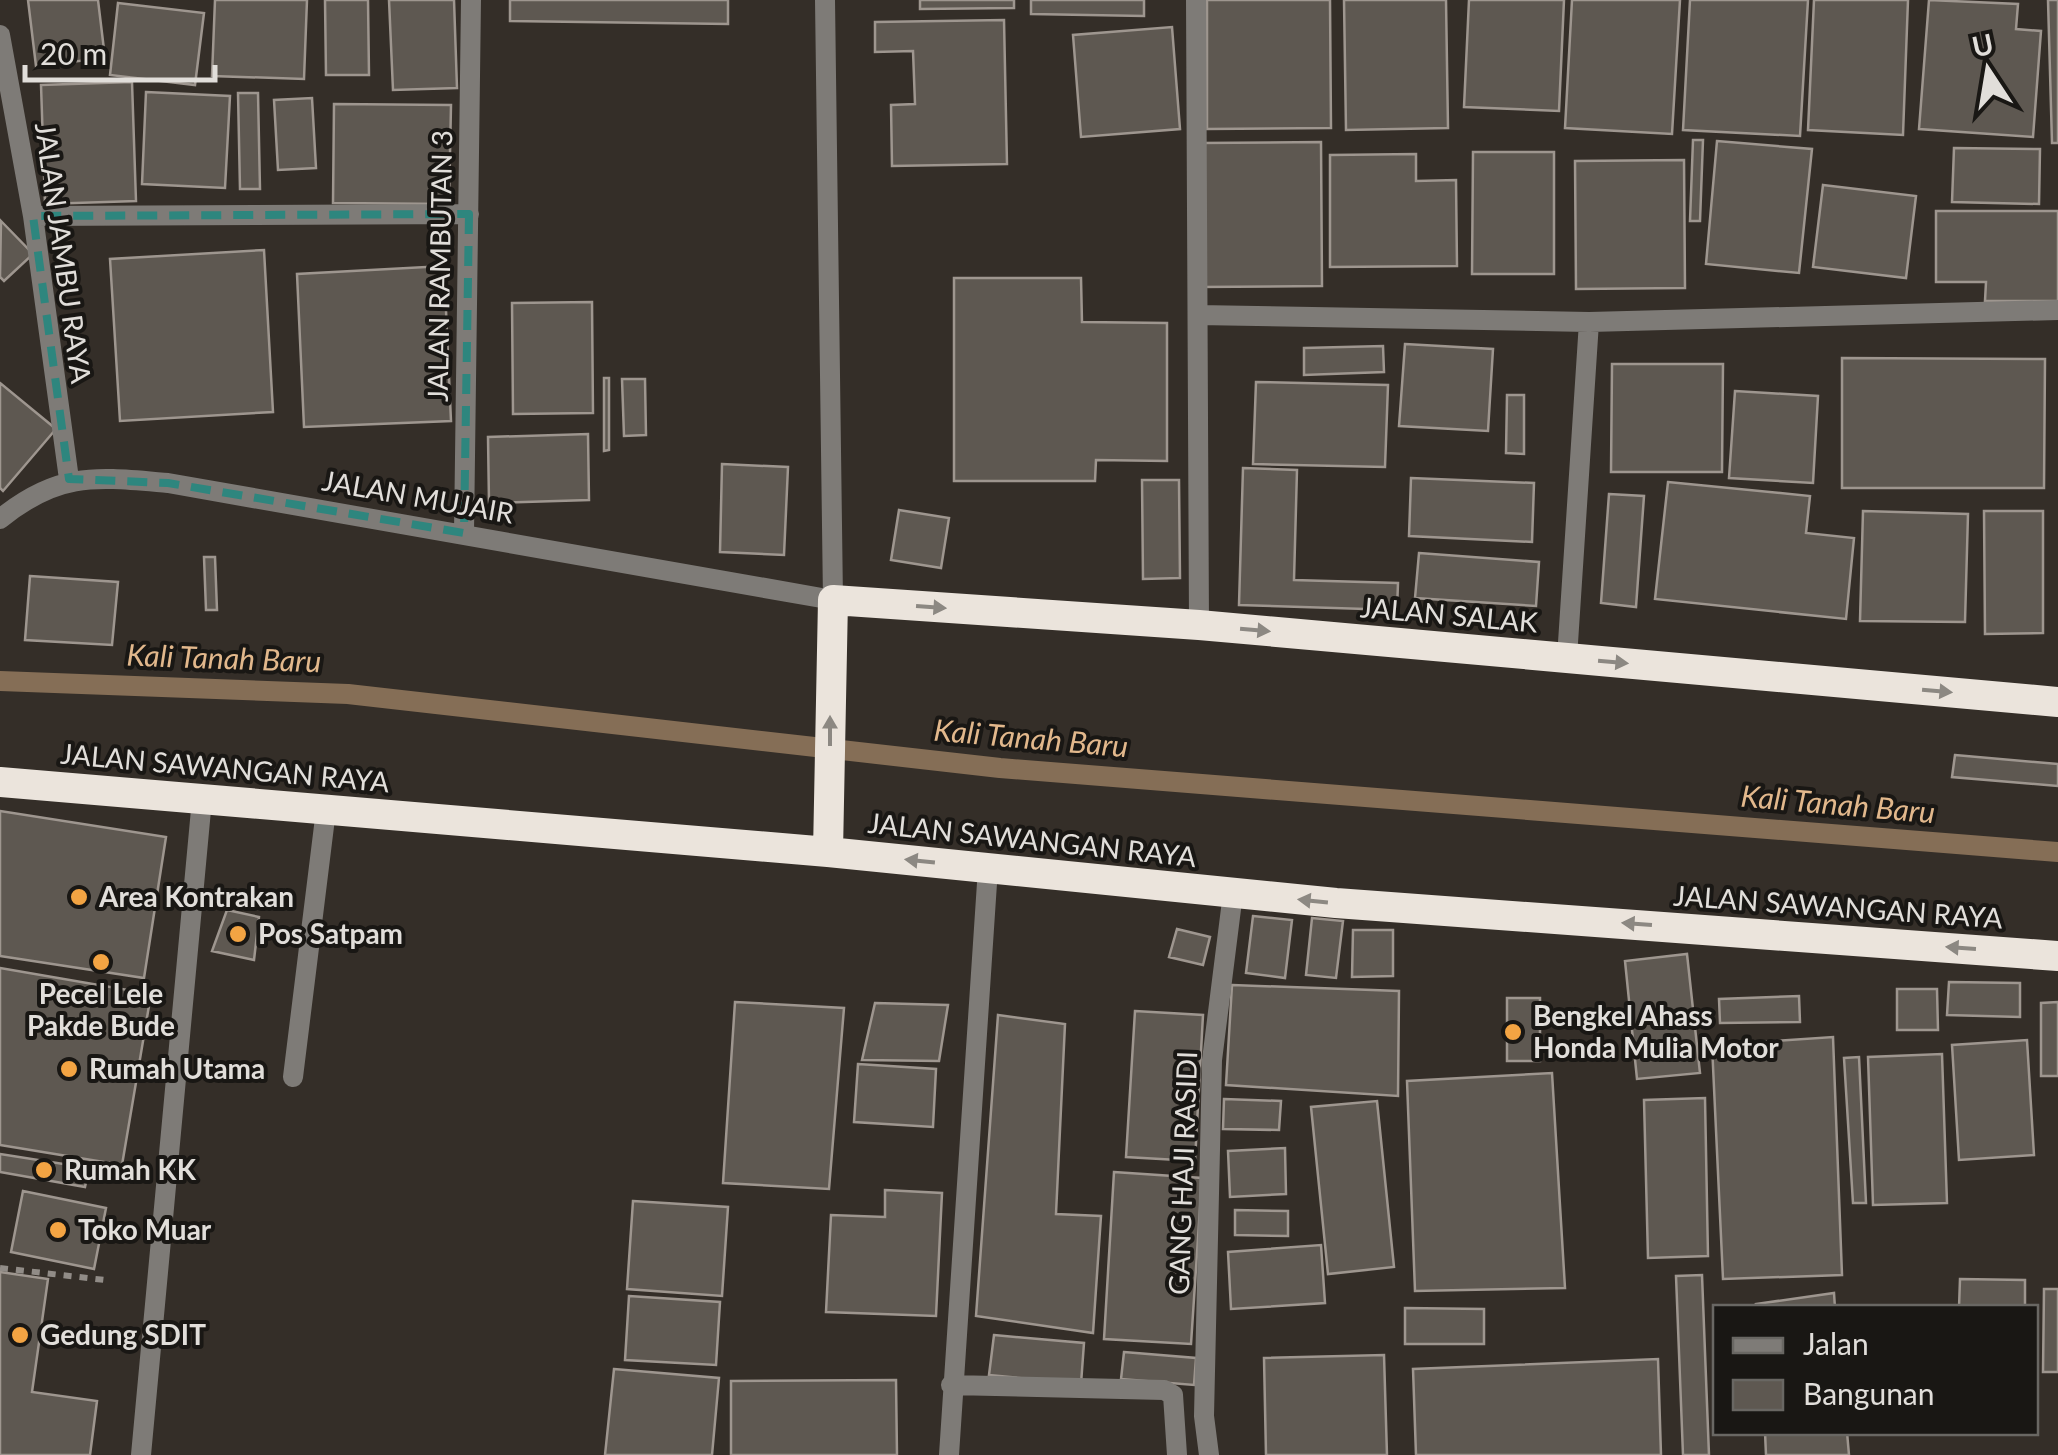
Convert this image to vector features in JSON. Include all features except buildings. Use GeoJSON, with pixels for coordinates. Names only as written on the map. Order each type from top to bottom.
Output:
{"type":"FeatureCollection","features":[{"type":"Feature","properties":{"kind":"highway","name":"JALAN SALAK"},"geometry":{"type":"LineString","coordinates":[[833,600],[1199,625],[2058,702]]}},
{"type":"Feature","properties":{"kind":"highway"},"geometry":{"type":"LineString","coordinates":[[828,852],[833,600]]}},
{"type":"Feature","properties":{"kind":"highway","name":"JALAN SAWANGAN RAYA"},"geometry":{"type":"LineString","coordinates":[[0,782],[828,852],[1233,893],[2058,956]]}},
{"type":"Feature","properties":{"kind":"street","name":"JALAN RAMBUTAN 3"},"geometry":{"type":"LineString","coordinates":[[464,534],[471,0]]}},
{"type":"Feature","properties":{"kind":"street"},"geometry":{"type":"LineString","coordinates":[[825,0],[833,600]]}},
{"type":"Feature","properties":{"kind":"street"},"geometry":{"type":"LineString","coordinates":[[1196,0],[1199,625]]}},
{"type":"Feature","properties":{"kind":"street","name":"JALAN JAMBU RAYA"},"geometry":{"type":"LineString","coordinates":[[0,35],[33,216],[69,480]]}},
{"type":"Feature","properties":{"kind":"street"},"geometry":{"type":"LineString","coordinates":[[33,216],[469,214]]}},
{"type":"Feature","properties":{"kind":"street"},"geometry":{"type":"LineString","coordinates":[[1198,315],[1589,322],[2058,310]]}},
{"type":"Feature","properties":{"kind":"street"},"geometry":{"type":"LineString","coordinates":[[1567,658],[1589,322]]}},
{"type":"Feature","properties":{"kind":"street","name":"JALAN MUJAIR"},"geometry":{"type":"LineString","coordinates":[[0,519],[43,489],[69,480],[168,483],[833,600]]}},
{"type":"Feature","properties":{"kind":"street"},"geometry":{"type":"LineString","coordinates":[[141,1455],[202,799]]}},
{"type":"Feature","properties":{"kind":"street"},"geometry":{"type":"LineString","coordinates":[[293,1077],[326,810]]}},
{"type":"Feature","properties":{"kind":"street"},"geometry":{"type":"LineString","coordinates":[[949,1455],[950,1386],[988,868]]}},
{"type":"Feature","properties":{"kind":"street","name":"GANG HAJI RASIDI"},"geometry":{"type":"LineString","coordinates":[[1209,1455],[1204,1416],[1212,1060],[1233,893]]}},
{"type":"Feature","properties":{"kind":"street"},"geometry":{"type":"LineString","coordinates":[[950,1386],[1164,1390],[1173,1395],[1176,1455]]}},
{"type":"Feature","properties":{"kind":"path"},"geometry":{"type":"LineString","coordinates":[[0,1268],[105,1280]]}},
{"type":"Feature","properties":{"kind":"highlighted area"},"geometry":{"type":"Polygon","coordinates":[[[469,214],[464,533],[168,483],[69,479],[33,216],[469,214]]]}},
{"type":"Feature","properties":{"kind":"waterway","name":"Kali Tanah Baru"},"geometry":{"type":"LineString","coordinates":[[0,681],[348,694],[1000,768],[2058,852]]}},
{"type":"Feature","properties":{"kind":"place","name":"Area Kontrakan"},"geometry":{"type":"Point","coordinates":[79,897]}},
{"type":"Feature","properties":{"kind":"place","name":"Pos Satpam"},"geometry":{"type":"Point","coordinates":[238,934]}},
{"type":"Feature","properties":{"kind":"place","name":"Pecel Lele Pakde Bude"},"geometry":{"type":"Point","coordinates":[101,962]}},
{"type":"Feature","properties":{"kind":"place","name":"Bengkel Ahass Honda Mulia Motor"},"geometry":{"type":"Point","coordinates":[1513,1032]}},
{"type":"Feature","properties":{"kind":"place","name":"Rumah Utama"},"geometry":{"type":"Point","coordinates":[69,1069]}},
{"type":"Feature","properties":{"kind":"place","name":"Rumah KK"},"geometry":{"type":"Point","coordinates":[44,1170]}},
{"type":"Feature","properties":{"kind":"place","name":"Toko Muar"},"geometry":{"type":"Point","coordinates":[58,1230]}},
{"type":"Feature","properties":{"kind":"place","name":"Gedung SDIT"},"geometry":{"type":"Point","coordinates":[20,1335]}}]}
